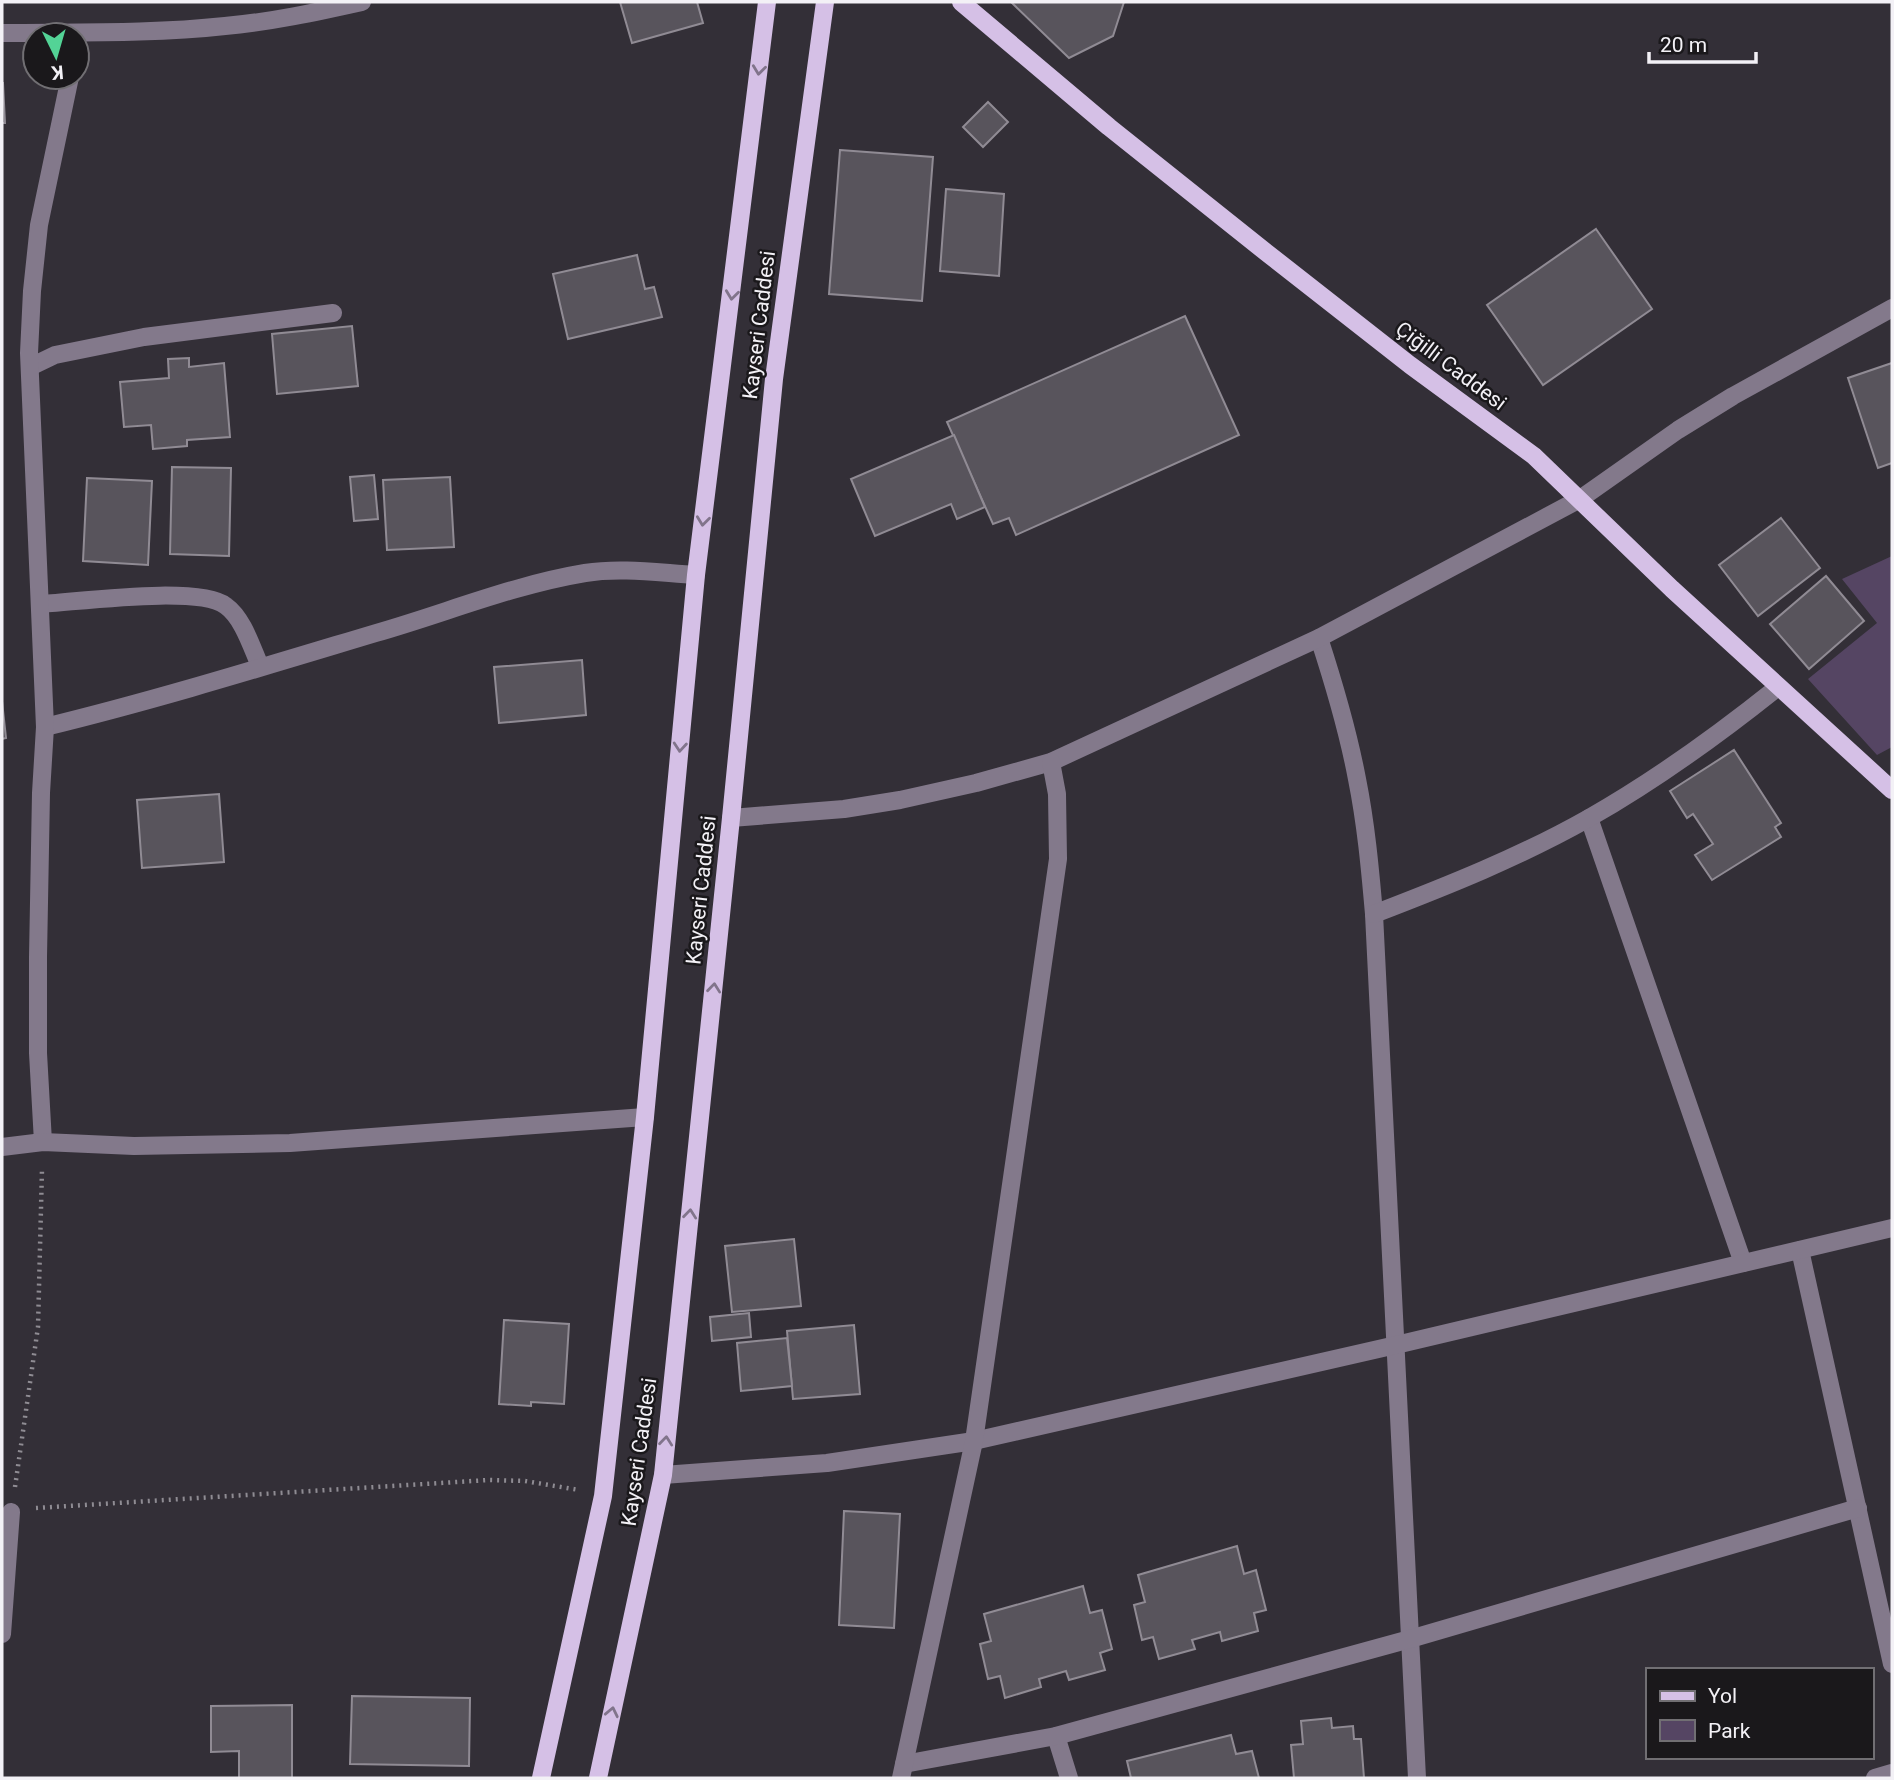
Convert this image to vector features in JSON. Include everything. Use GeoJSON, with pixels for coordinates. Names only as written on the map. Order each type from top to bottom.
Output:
{"type":"FeatureCollection","features":[{"type":"Feature","properties":{"kind":"main road","name":"Kayseri Caddesi"},"geometry":{"type":"LineString","coordinates":[[541,1778],[603,1496],[645,1117],[696,575],[767,2]]}},
{"type":"Feature","properties":{"kind":"main road","name":"Kayseri Caddesi"},"geometry":{"type":"LineString","coordinates":[[598,1778],[663,1475],[774,379],[825,2]]}},
{"type":"Feature","properties":{"kind":"main road","name":"Çiğilli Caddesi"},"geometry":{"type":"LineString","coordinates":[[961,2],[1109,127],[1410,365],[1534,456],[1778,687],[1885,774],[1892,790]]}},
{"type":"Feature","properties":{"kind":"street"},"geometry":{"type":"LineString","coordinates":[[91,37],[226,26],[307,14],[362,2]]}},
{"type":"Feature","properties":{"kind":"street"},"geometry":{"type":"LineString","coordinates":[[2,33],[21,34]]}},
{"type":"Feature","properties":{"kind":"street"},"geometry":{"type":"LineString","coordinates":[[43,1142],[38,1053],[38,957],[45,727],[30,367],[32,291],[39,225],[67,91]]}},
{"type":"Feature","properties":{"kind":"street"},"geometry":{"type":"LineString","coordinates":[[731,818],[844,809],[900,800],[1051,762],[1319,638],[1580,499],[1700,416],[1892,308]]}},
{"type":"Feature","properties":{"kind":"street"},"geometry":{"type":"LineString","coordinates":[[30,367],[68,352],[144,337],[333,313]]}},
{"type":"Feature","properties":{"kind":"street"},"geometry":{"type":"LineString","coordinates":[[45,727],[132,705],[544,582],[587,573],[696,575]]}},
{"type":"Feature","properties":{"kind":"street"},"geometry":{"type":"LineString","coordinates":[[40,604],[178,595],[214,600],[228,607],[238,620],[260,666]]}},
{"type":"Feature","properties":{"kind":"street"},"geometry":{"type":"LineString","coordinates":[[1319,638],[1341,707],[1357,778],[1368,846],[1374,914],[1417,1778]]}},
{"type":"Feature","properties":{"kind":"street"},"geometry":{"type":"LineString","coordinates":[[1374,914],[1519,854],[1589,818],[1655,778],[1707,742],[1778,687]]}},
{"type":"Feature","properties":{"kind":"street"},"geometry":{"type":"LineString","coordinates":[[1051,762],[1057,804],[1058,859],[974,1441],[902,1771],[1056,1736],[1410,1639],[1858,1508]]}},
{"type":"Feature","properties":{"kind":"street"},"geometry":{"type":"LineString","coordinates":[[1589,818],[1743,1263]]}},
{"type":"Feature","properties":{"kind":"street"},"geometry":{"type":"LineString","coordinates":[[2,1147],[43,1142],[134,1146],[290,1143],[645,1117]]}},
{"type":"Feature","properties":{"kind":"street"},"geometry":{"type":"LineString","coordinates":[[663,1475],[827,1463],[974,1441],[1892,1228]]}},
{"type":"Feature","properties":{"kind":"street"},"geometry":{"type":"LineString","coordinates":[[1800,1250],[1892,1664]]}},
{"type":"Feature","properties":{"kind":"street"},"geometry":{"type":"LineString","coordinates":[[2,1634],[11,1512]]}},
{"type":"Feature","properties":{"kind":"street"},"geometry":{"type":"LineString","coordinates":[[1056,1736],[1069,1778]]}},
{"type":"Feature","properties":{"kind":"street"},"geometry":{"type":"LineString","coordinates":[[1875,1778],[1892,1773]]}},
{"type":"Feature","properties":{"kind":"path"},"geometry":{"type":"LineString","coordinates":[[43,1142],[38,1327],[11,1512],[85,1504],[489,1480],[560,1486],[603,1496]]}},
{"type":"Feature","properties":{"kind":"green space"},"geometry":{"type":"Polygon","coordinates":[[[1892,556],[1892,747],[1877,755],[1808,679],[1877,623],[1842,579],[1892,556]]]}},
{"type":"Feature","properties":{"kind":"building"},"geometry":{"type":"Polygon","coordinates":[[[620,2],[697,2],[703,23],[632,43],[620,2]]]}},
{"type":"Feature","properties":{"kind":"building"},"geometry":{"type":"Polygon","coordinates":[[[1011,2],[1124,2],[1113,36],[1069,58],[1011,2]]]}},
{"type":"Feature","properties":{"kind":"building"},"geometry":{"type":"Polygon","coordinates":[[[3,83],[5,123],[2,123],[3,83]]]}},
{"type":"Feature","properties":{"kind":"building"},"geometry":{"type":"Polygon","coordinates":[[[988,102],[1008,122],[983,147],[963,127],[988,102]]]}},
{"type":"Feature","properties":{"kind":"building"},"geometry":{"type":"Polygon","coordinates":[[[840,150],[933,157],[922,301],[829,294],[840,150]]]}},
{"type":"Feature","properties":{"kind":"building"},"geometry":{"type":"Polygon","coordinates":[[[946,189],[1004,194],[999,276],[940,271],[946,189]]]}},
{"type":"Feature","properties":{"kind":"building"},"geometry":{"type":"Polygon","coordinates":[[[1596,229],[1652,309],[1543,385],[1487,305],[1596,229]]]}},
{"type":"Feature","properties":{"kind":"building"},"geometry":{"type":"Polygon","coordinates":[[[637,255],[645,289],[654,287],[662,317],[568,339],[553,274],[637,255]]]}},
{"type":"Feature","properties":{"kind":"building"},"geometry":{"type":"Polygon","coordinates":[[[1185,316],[1239,435],[1016,535],[1009,518],[993,524],[947,422],[1185,316]]]}},
{"type":"Feature","properties":{"kind":"building"},"geometry":{"type":"Polygon","coordinates":[[[352,326],[358,386],[277,394],[272,334],[352,326]]]}},
{"type":"Feature","properties":{"kind":"building"},"geometry":{"type":"Polygon","coordinates":[[[189,358],[189,367],[224,363],[230,437],[187,440],[187,446],[153,449],[151,425],[124,427],[120,382],[169,378],[168,359],[189,358]]]}},
{"type":"Feature","properties":{"kind":"building"},"geometry":{"type":"Polygon","coordinates":[[[1892,363],[1892,463],[1878,468],[1848,378],[1892,363]]]}},
{"type":"Feature","properties":{"kind":"building"},"geometry":{"type":"Polygon","coordinates":[[[954,435],[985,507],[957,519],[951,504],[875,536],[851,479],[954,435]]]}},
{"type":"Feature","properties":{"kind":"building"},"geometry":{"type":"Polygon","coordinates":[[[172,467],[231,468],[229,556],[170,554],[172,467]]]}},
{"type":"Feature","properties":{"kind":"building"},"geometry":{"type":"Polygon","coordinates":[[[374,475],[378,519],[354,521],[350,477],[374,475]]]}},
{"type":"Feature","properties":{"kind":"building"},"geometry":{"type":"Polygon","coordinates":[[[450,477],[454,547],[387,550],[383,480],[450,477]]]}},
{"type":"Feature","properties":{"kind":"building"},"geometry":{"type":"Polygon","coordinates":[[[87,478],[152,481],[148,565],[83,561],[87,478]]]}},
{"type":"Feature","properties":{"kind":"building"},"geometry":{"type":"Polygon","coordinates":[[[1781,518],[1820,568],[1758,616],[1719,565],[1781,518]]]}},
{"type":"Feature","properties":{"kind":"building"},"geometry":{"type":"Polygon","coordinates":[[[1826,576],[1864,621],[1809,669],[1770,624],[1826,576]]]}},
{"type":"Feature","properties":{"kind":"building"},"geometry":{"type":"Polygon","coordinates":[[[582,660],[586,715],[499,723],[494,667],[582,660]]]}},
{"type":"Feature","properties":{"kind":"building"},"geometry":{"type":"Polygon","coordinates":[[[2,701],[6,738],[2,739],[2,701]]]}},
{"type":"Feature","properties":{"kind":"building"},"geometry":{"type":"Polygon","coordinates":[[[1734,750],[1781,823],[1775,827],[1781,837],[1712,880],[1695,855],[1713,844],[1693,814],[1687,818],[1670,791],[1734,750]]]}},
{"type":"Feature","properties":{"kind":"building"},"geometry":{"type":"Polygon","coordinates":[[[219,794],[224,862],[142,868],[137,800],[219,794]]]}},
{"type":"Feature","properties":{"kind":"building"},"geometry":{"type":"Polygon","coordinates":[[[794,1239],[801,1306],[732,1312],[725,1246],[794,1239]]]}},
{"type":"Feature","properties":{"kind":"building"},"geometry":{"type":"Polygon","coordinates":[[[749,1313],[751,1337],[712,1341],[710,1317],[749,1313]]]}},
{"type":"Feature","properties":{"kind":"building"},"geometry":{"type":"Polygon","coordinates":[[[504,1320],[569,1324],[564,1404],[499,1404],[504,1320]]]}},
{"type":"Feature","properties":{"kind":"building"},"geometry":{"type":"Polygon","coordinates":[[[854,1325],[860,1394],[793,1399],[787,1331],[854,1325]]]}},
{"type":"Feature","properties":{"kind":"building"},"geometry":{"type":"Polygon","coordinates":[[[787,1338],[792,1386],[741,1391],[737,1343],[787,1338]]]}},
{"type":"Feature","properties":{"kind":"building"},"geometry":{"type":"Polygon","coordinates":[[[844,1511],[900,1514],[894,1628],[839,1625],[844,1511]]]}},
{"type":"Feature","properties":{"kind":"building"},"geometry":{"type":"Polygon","coordinates":[[[1237,1546],[1244,1574],[1256,1570],[1266,1610],[1254,1613],[1258,1631],[1222,1641],[1220,1632],[1192,1640],[1195,1649],[1159,1659],[1153,1637],[1142,1640],[1134,1605],[1145,1602],[1138,1575],[1237,1546]]]}},
{"type":"Feature","properties":{"kind":"building"},"geometry":{"type":"Polygon","coordinates":[[[1083,1586],[1090,1613],[1102,1610],[1112,1649],[1100,1653],[1105,1670],[1069,1680],[1066,1671],[1039,1679],[1041,1687],[1005,1698],[1000,1676],[988,1679],[980,1644],[991,1641],[984,1614],[1083,1586]]]}},
{"type":"Feature","properties":{"kind":"building"},"geometry":{"type":"Polygon","coordinates":[[[352,1696],[470,1698],[469,1766],[350,1764],[352,1696]]]}},
{"type":"Feature","properties":{"kind":"building"},"geometry":{"type":"Polygon","coordinates":[[[292,1705],[292,1778],[239,1778],[239,1751],[211,1752],[211,1706],[292,1705]]]}},
{"type":"Feature","properties":{"kind":"building"},"geometry":{"type":"Polygon","coordinates":[[[1331,1718],[1332,1728],[1353,1726],[1354,1739],[1361,1739],[1364,1778],[1294,1778],[1291,1745],[1303,1744],[1301,1721],[1331,1718]]]}},
{"type":"Feature","properties":{"kind":"building"},"geometry":{"type":"Polygon","coordinates":[[[1231,1735],[1236,1754],[1252,1751],[1259,1778],[1131,1778],[1127,1761],[1231,1735]]]}}]}
